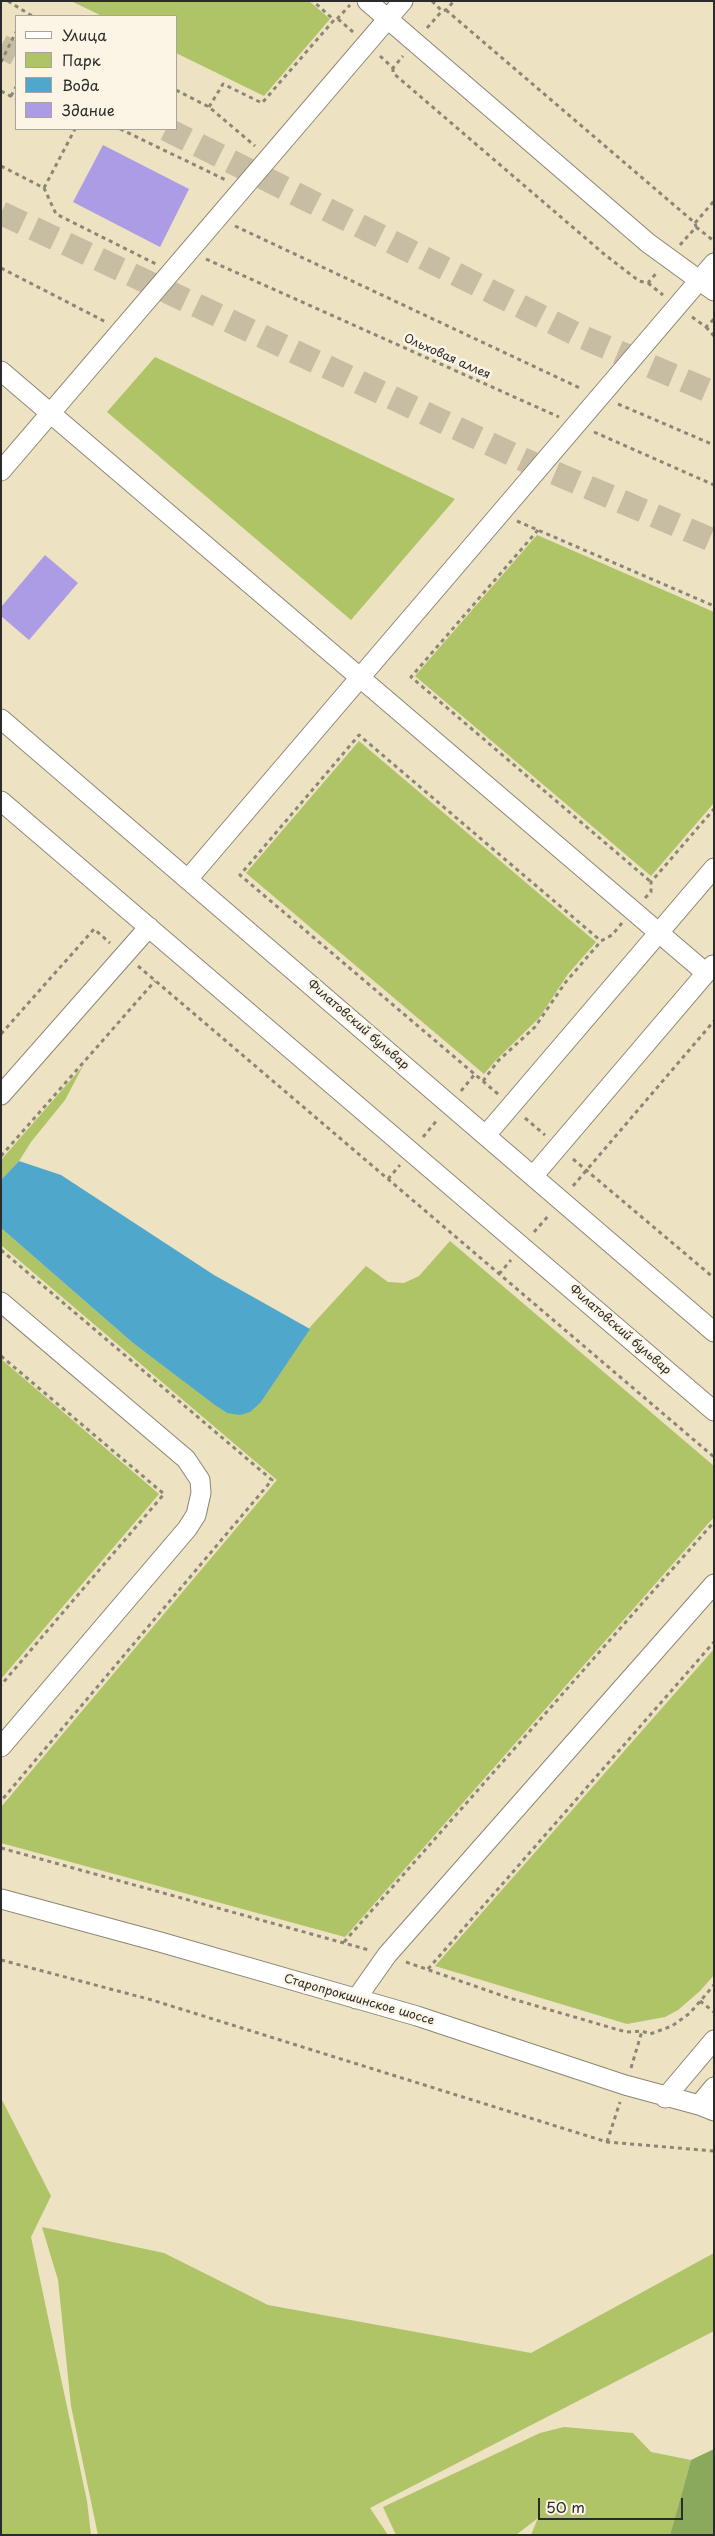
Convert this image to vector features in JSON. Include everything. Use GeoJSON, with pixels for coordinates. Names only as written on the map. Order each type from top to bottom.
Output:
{"type":"FeatureCollection","features":[{"type":"Feature","properties":{"kind":"street"},"geometry":{"type":"LineString","coordinates":[[367,1],[648,243],[706,285]]}},
{"type":"Feature","properties":{"kind":"street"},"geometry":{"type":"LineString","coordinates":[[1,471],[403,1]]}},
{"type":"Feature","properties":{"kind":"street"},"geometry":{"type":"LineString","coordinates":[[188,879],[576,424],[706,285],[714,263]]}},
{"type":"Feature","properties":{"kind":"street"},"geometry":{"type":"LineString","coordinates":[[1,371],[659,933],[710,968],[534,1175]]}},
{"type":"Feature","properties":{"kind":"street","name":"Филатовский бульвар"},"geometry":{"type":"LineString","coordinates":[[1,719],[534,1175],[714,1332]]}},
{"type":"Feature","properties":{"kind":"street","name":"Филатовский бульвар"},"geometry":{"type":"LineString","coordinates":[[1,801],[714,1410]]}},
{"type":"Feature","properties":{"kind":"street"},"geometry":{"type":"LineString","coordinates":[[486,1135],[714,868]]}},
{"type":"Feature","properties":{"kind":"street"},"geometry":{"type":"LineString","coordinates":[[1,1095],[149,928]]}},
{"type":"Feature","properties":{"kind":"street"},"geometry":{"type":"LineString","coordinates":[[1,1302],[186,1460],[200,1480],[202,1493],[196,1515],[187,1529],[1,1747]]}},
{"type":"Feature","properties":{"kind":"street"},"geometry":{"type":"LineString","coordinates":[[356,1999],[387,1955],[714,1584]]}},
{"type":"Feature","properties":{"kind":"street","name":"Старопрокшинское шоссе"},"geometry":{"type":"LineString","coordinates":[[1,1899],[417,2016],[665,2098],[706,2108]]}},
{"type":"Feature","properties":{"kind":"street"},"geometry":{"type":"LineString","coordinates":[[665,2098],[714,2040]]}},
{"type":"Feature","properties":{"kind":"street"},"geometry":{"type":"LineString","coordinates":[[706,2108],[714,2087]]}},
{"type":"Feature","properties":{"kind":"path"},"geometry":{"type":"LineString","coordinates":[[8,1],[25,15]]}},
{"type":"Feature","properties":{"kind":"path"},"geometry":{"type":"LineString","coordinates":[[313,1],[334,20]]}},
{"type":"Feature","properties":{"kind":"path"},"geometry":{"type":"LineString","coordinates":[[209,107],[223,84],[262,103],[334,20],[338,19],[354,1]]}},
{"type":"Feature","properties":{"kind":"path"},"geometry":{"type":"LineString","coordinates":[[432,1],[442,11],[446,10],[454,1]]}},
{"type":"Feature","properties":{"kind":"path"},"geometry":{"type":"LineString","coordinates":[[1,62],[15,34]]}},
{"type":"Feature","properties":{"kind":"path"},"geometry":{"type":"LineString","coordinates":[[11,96],[15,89]]}},
{"type":"Feature","properties":{"kind":"path"},"geometry":{"type":"LineString","coordinates":[[178,91],[209,107],[257,148]]}},
{"type":"Feature","properties":{"kind":"path"},"geometry":{"type":"LineString","coordinates":[[1,92],[15,98]]}},
{"type":"Feature","properties":{"kind":"path"},"geometry":{"type":"LineString","coordinates":[[44,188],[74,130]]}},
{"type":"Feature","properties":{"kind":"path"},"geometry":{"type":"LineString","coordinates":[[122,130],[229,182],[222,189]]}},
{"type":"Feature","properties":{"kind":"path"},"geometry":{"type":"LineString","coordinates":[[1,166],[44,188],[56,214],[157,264]]}},
{"type":"Feature","properties":{"kind":"path"},"geometry":{"type":"LineString","coordinates":[[714,201],[696,225],[714,241]]}},
{"type":"Feature","properties":{"kind":"path"},"geometry":{"type":"LineString","coordinates":[[218,218],[600,397],[714,445]]}},
{"type":"Feature","properties":{"kind":"path","name":"Ольховая аллея"},"geometry":{"type":"LineString","coordinates":[[189,252],[714,485]]}},
{"type":"Feature","properties":{"kind":"path"},"geometry":{"type":"LineString","coordinates":[[150,271],[162,258]]}},
{"type":"Feature","properties":{"kind":"path"},"geometry":{"type":"LineString","coordinates":[[1,268],[106,322],[112,314]]}},
{"type":"Feature","properties":{"kind":"path"},"geometry":{"type":"LineString","coordinates":[[706,327],[714,336]]}},
{"type":"Feature","properties":{"kind":"path"},"geometry":{"type":"LineString","coordinates":[[500,514],[714,606]]}},
{"type":"Feature","properties":{"kind":"path"},"geometry":{"type":"LineString","coordinates":[[538,530],[410,677],[651,882]]}},
{"type":"Feature","properties":{"kind":"path"},"geometry":{"type":"LineString","coordinates":[[601,941],[359,736],[240,875],[714,1278]]}},
{"type":"Feature","properties":{"kind":"path"},"geometry":{"type":"LineString","coordinates":[[483,1081],[498,1061],[535,1027],[565,983],[601,941],[612,935],[651,892],[651,882],[714,809]]}},
{"type":"Feature","properties":{"kind":"path"},"geometry":{"type":"LineString","coordinates":[[1,1034],[94,929],[714,1457]]}},
{"type":"Feature","properties":{"kind":"path"},"geometry":{"type":"LineString","coordinates":[[1,1156],[155,981]]}},
{"type":"Feature","properties":{"kind":"path"},"geometry":{"type":"LineString","coordinates":[[499,1274],[714,1021]]}},
{"type":"Feature","properties":{"kind":"path"},"geometry":{"type":"LineString","coordinates":[[388,1179],[475,1074]]}},
{"type":"Feature","properties":{"kind":"path"},"geometry":{"type":"LineString","coordinates":[[1,1250],[272,1480],[1,1802]]}},
{"type":"Feature","properties":{"kind":"path"},"geometry":{"type":"LineString","coordinates":[[1,1356],[164,1494],[1,1685]]}},
{"type":"Feature","properties":{"kind":"path"},"geometry":{"type":"LineString","coordinates":[[344,1942],[714,1522]]}},
{"type":"Feature","properties":{"kind":"path"},"geometry":{"type":"LineString","coordinates":[[428,1969],[714,1642]]}},
{"type":"Feature","properties":{"kind":"path"},"geometry":{"type":"LineString","coordinates":[[1,1848],[344,1942],[387,1955],[509,1998],[626,2032],[642,2031],[650,2034],[672,2026],[690,2013],[714,1986]]}},
{"type":"Feature","properties":{"kind":"path"},"geometry":{"type":"LineString","coordinates":[[1,1960],[152,2000],[607,2142],[714,2151]]}},
{"type":"Feature","properties":{"kind":"path"},"geometry":{"type":"LineString","coordinates":[[700,2001],[714,2012]]}},
{"type":"Feature","properties":{"kind":"green space"},"geometry":{"type":"Polygon","coordinates":[[[71,1],[309,1],[330,19],[264,96],[178,54],[178,15],[100,15],[71,1]]]}},
{"type":"Feature","properties":{"kind":"green space"},"geometry":{"type":"Polygon","coordinates":[[[155,357],[455,499],[351,620],[107,412],[155,357]]]}},
{"type":"Feature","properties":{"kind":"green space"},"geometry":{"type":"Polygon","coordinates":[[[537,535],[714,612],[714,803],[651,876],[415,676],[537,535]]]}},
{"type":"Feature","properties":{"kind":"green space"},"geometry":{"type":"Polygon","coordinates":[[[359,741],[596,942],[568,974],[539,1018],[484,1074],[246,873],[359,741]]]}},
{"type":"Feature","properties":{"kind":"green space"},"geometry":{"type":"Polygon","coordinates":[[[83,1066],[65,1100],[31,1142],[19,1161],[1,1180],[1,1160],[83,1066]]]}},
{"type":"Feature","properties":{"kind":"green space"},"geometry":{"type":"Polygon","coordinates":[[[1,1228],[133,1343],[227,1413],[261,1402],[311,1326],[366,1266],[388,1282],[404,1283],[419,1276],[450,1241],[714,1466],[714,1517],[345,1937],[1,1843],[1,1807],[277,1480],[1,1245],[1,1228]]]}},
{"type":"Feature","properties":{"kind":"green space"},"geometry":{"type":"Polygon","coordinates":[[[1,1359],[159,1494],[1,1679],[1,1359]]]}},
{"type":"Feature","properties":{"kind":"green space"},"geometry":{"type":"Polygon","coordinates":[[[714,1649],[714,1975],[700,1991],[678,2010],[665,2017],[627,2024],[435,1966],[714,1649]]]}},
{"type":"Feature","properties":{"kind":"green space"},"geometry":{"type":"Polygon","coordinates":[[[1,2098],[51,2196],[31,2237],[87,2501],[91,2535],[1,2535],[1,2098]]]}},
{"type":"Feature","properties":{"kind":"green space"},"geometry":{"type":"Polygon","coordinates":[[[42,2227],[164,2253],[268,2305],[531,2353],[714,2253],[714,2331],[370,2508],[388,2535],[98,2535],[71,2406],[58,2280],[42,2227]]]}},
{"type":"Feature","properties":{"kind":"green space"},"geometry":{"type":"Polygon","coordinates":[[[564,2427],[633,2433],[651,2452],[691,2460],[670,2535],[531,2535],[538,2518],[516,2535],[396,2535],[383,2507],[540,2433],[564,2427]]]}},
{"type":"Feature","properties":{"kind":"green space"},"geometry":{"type":"Polygon","coordinates":[[[714,2449],[714,2535],[670,2535],[691,2460],[714,2449]]]}},
{"type":"Feature","properties":{"kind":"water"},"geometry":{"type":"Polygon","coordinates":[[[19,1161],[61,1175],[214,1275],[310,1329],[261,1402],[250,1412],[240,1415],[227,1413],[215,1405],[133,1343],[1,1228],[1,1180],[19,1161]]]}},
{"type":"Feature","properties":{"kind":"building"},"geometry":{"type":"Polygon","coordinates":[[[103,145],[189,189],[160,247],[73,202],[103,145]]]}},
{"type":"Feature","properties":{"kind":"building"},"geometry":{"type":"Polygon","coordinates":[[[45,555],[78,583],[29,640],[1,616],[1,607],[45,555]]]}},
{"type":"Feature","properties":{"kind":"tunnel"},"geometry":{"type":"LineString","coordinates":[[1,46],[15,53]]}},
{"type":"Feature","properties":{"kind":"tunnel"},"geometry":{"type":"LineString","coordinates":[[168,130],[580,336],[714,393]]}},
{"type":"Feature","properties":{"kind":"tunnel"},"geometry":{"type":"LineString","coordinates":[[1,213],[522,459],[714,541]]}}]}
